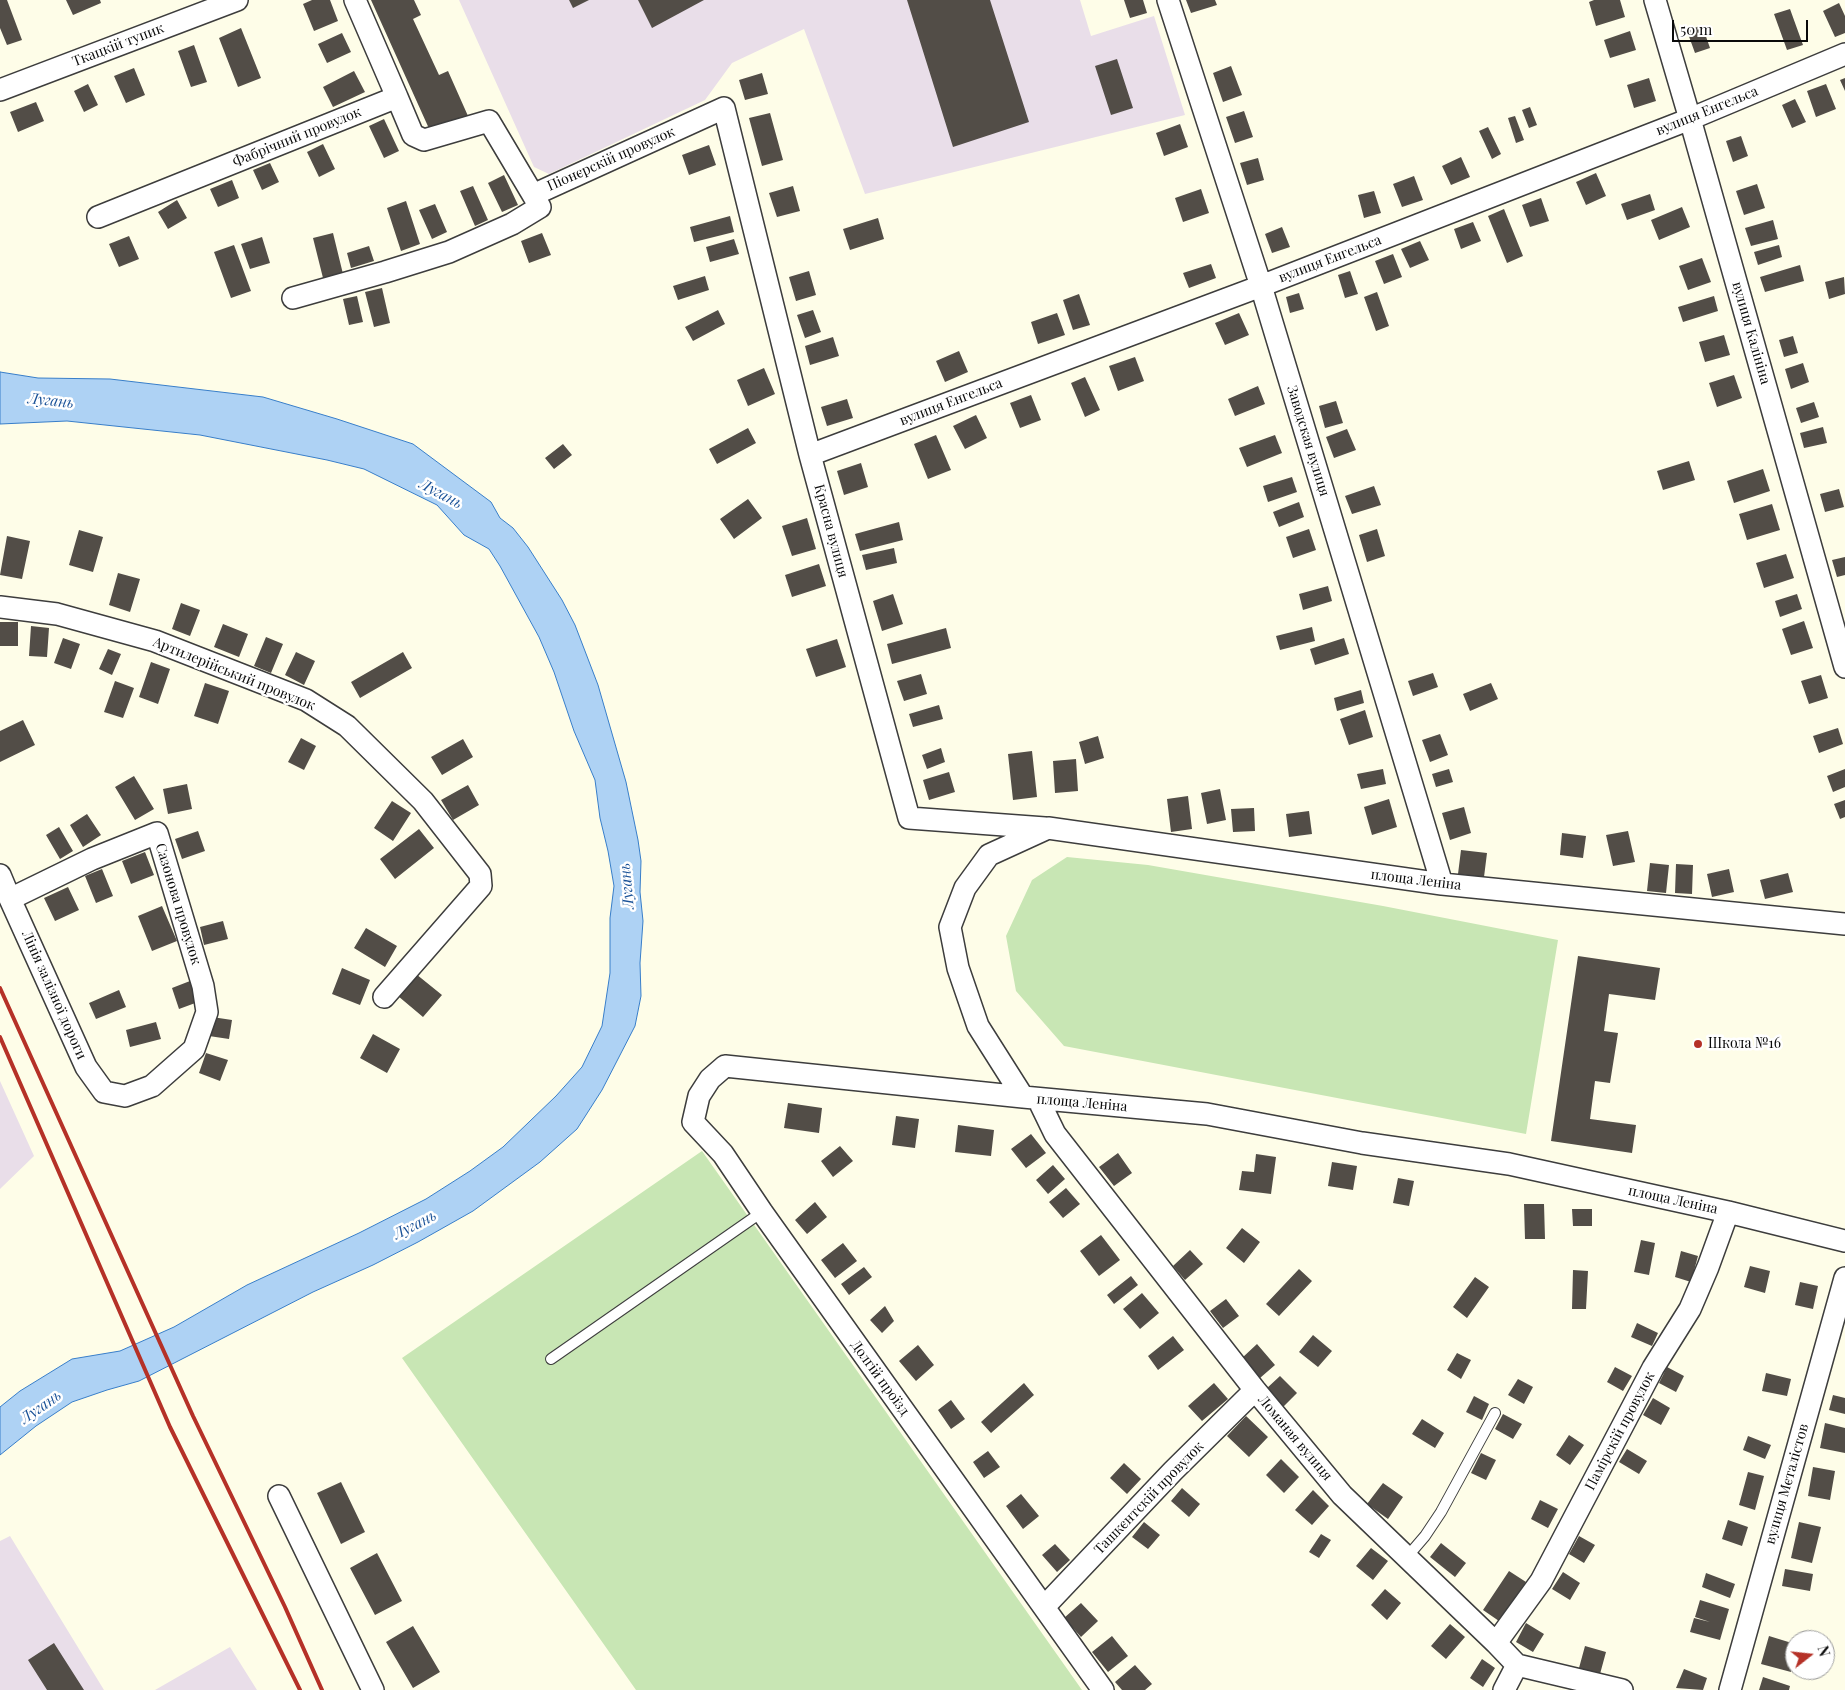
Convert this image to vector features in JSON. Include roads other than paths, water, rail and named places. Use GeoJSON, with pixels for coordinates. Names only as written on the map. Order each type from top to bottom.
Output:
{"type":"FeatureCollection","features":[{"type":"Feature","properties":{"kind":"street","name":"Ткацкій тупик"},"geometry":{"type":"LineString","coordinates":[[0,90],[236,0]]}},
{"type":"Feature","properties":{"kind":"street"},"geometry":{"type":"LineString","coordinates":[[355,0],[413,135],[424,140],[489,121],[533,194]]}},
{"type":"Feature","properties":{"kind":"street","name":"Заводская вулиця"},"geometry":{"type":"LineString","coordinates":[[1168,0],[1261,286],[1442,884]]}},
{"type":"Feature","properties":{"kind":"street","name":"вулиця Калініна"},"geometry":{"type":"LineString","coordinates":[[1655,0],[1845,667]]}},
{"type":"Feature","properties":{"kind":"street","name":"вулиця Енгельса"},"geometry":{"type":"LineString","coordinates":[[810,455],[1261,286],[1690,119],[1845,54]]}},
{"type":"Feature","properties":{"kind":"street","name":"Фабрічний провулок"},"geometry":{"type":"LineString","coordinates":[[98,217],[397,97]]}},
{"type":"Feature","properties":{"kind":"street","name":"Піонєрскій провулок"},"geometry":{"type":"LineString","coordinates":[[293,298],[449,252],[512,224],[540,207],[533,194],[724,108]]}},
{"type":"Feature","properties":{"kind":"street","name":"Красна вулиця"},"geometry":{"type":"LineString","coordinates":[[724,108],[810,455],[909,818],[1048,828]]}},
{"type":"Feature","properties":{"kind":"street","name":"Артилерійський провулок"},"geometry":{"type":"LineString","coordinates":[[0,607],[57,614],[156,641],[306,700],[347,726],[423,801],[480,874],[481,886],[384,997]]}},
{"type":"Feature","properties":{"kind":"street","name":"площа Леніна"},"geometry":{"type":"LineString","coordinates":[[1845,924],[1442,884],[1048,828],[989,855],[965,888],[950,927],[958,968],[978,1026],[1030,1098],[1206,1114],[1362,1143],[1509,1164],[1728,1212],[1845,1241]]}},
{"type":"Feature","properties":{"kind":"street","name":"Сазонова провулок"},"geometry":{"type":"LineString","coordinates":[[10,898],[92,859],[157,833],[203,986],[207,1012],[194,1049],[152,1086],[125,1096]]}},
{"type":"Feature","properties":{"kind":"street","name":"Лінія залізної дороги"},"geometry":{"type":"LineString","coordinates":[[0,875],[86,1067],[104,1092],[125,1096]]}},
{"type":"Feature","properties":{"kind":"street","name":"Долгій проїзд"},"geometry":{"type":"LineString","coordinates":[[1030,1098],[725,1066],[710,1079],[699,1096],[693,1122],[723,1154],[762,1212],[1103,1690]]}},
{"type":"Feature","properties":{"kind":"street","name":"Ломаная вулиця"},"geometry":{"type":"LineString","coordinates":[[1030,1098],[1055,1134],[1255,1390],[1342,1495],[1517,1665]]}},
{"type":"Feature","properties":{"kind":"street","name":"Памірскій провулок"},"geometry":{"type":"LineString","coordinates":[[1496,1643],[1541,1581],[1653,1368],[1690,1309],[1728,1212]]}},
{"type":"Feature","properties":{"kind":"street","name":"вулиця Мєталістов"},"geometry":{"type":"LineString","coordinates":[[1730,1690],[1845,1278]]}},
{"type":"Feature","properties":{"kind":"street","name":"Ташкєнтскій провулок"},"geometry":{"type":"LineString","coordinates":[[1044,1607],[1173,1471],[1255,1390]]}},
{"type":"Feature","properties":{"kind":"street"},"geometry":{"type":"LineString","coordinates":[[279,1496],[372,1690]]}},
{"type":"Feature","properties":{"kind":"street"},"geometry":{"type":"LineString","coordinates":[[1504,1690],[1517,1665],[1622,1690]]}},
{"type":"Feature","properties":{"kind":"lane"},"geometry":{"type":"LineString","coordinates":[[551,1359],[762,1212]]}},
{"type":"Feature","properties":{"kind":"lane"},"geometry":{"type":"LineString","coordinates":[[1407,1557],[1426,1536],[1441,1512],[1495,1413]]}},
{"type":"Feature","properties":{"kind":"water","name":"Лугань"},"geometry":{"type":"Polygon","coordinates":[[[0,372],[38,378],[110,379],[263,397],[413,444],[491,502],[500,518],[513,528],[528,547],[562,600],[575,625],[598,685],[626,782],[638,840],[641,861],[640,892],[643,921],[640,963],[641,996],[635,1026],[602,1090],[577,1129],[540,1162],[473,1211],[418,1242],[313,1292],[139,1381],[72,1402],[36,1426],[0,1455],[0,1407],[20,1391],[72,1359],[120,1351],[174,1327],[247,1285],[359,1233],[426,1199],[503,1147],[556,1096],[582,1067],[602,1026],[610,973],[610,918],[614,886],[600,818],[595,780],[574,731],[554,672],[539,637],[489,549],[464,535],[437,505],[364,469],[200,435],[67,421],[0,424],[0,372]]]}},
{"type":"Feature","properties":{"kind":"railway"},"geometry":{"type":"LineString","coordinates":[[0,988],[193,1416],[285,1607],[322,1690]]}},
{"type":"Feature","properties":{"kind":"railway"},"geometry":{"type":"LineString","coordinates":[[0,1037],[170,1427],[300,1690]]}},
{"type":"Feature","properties":{"kind":"place","name":"Школа №16"},"geometry":{"type":"Point","coordinates":[1698,1044]}}]}
